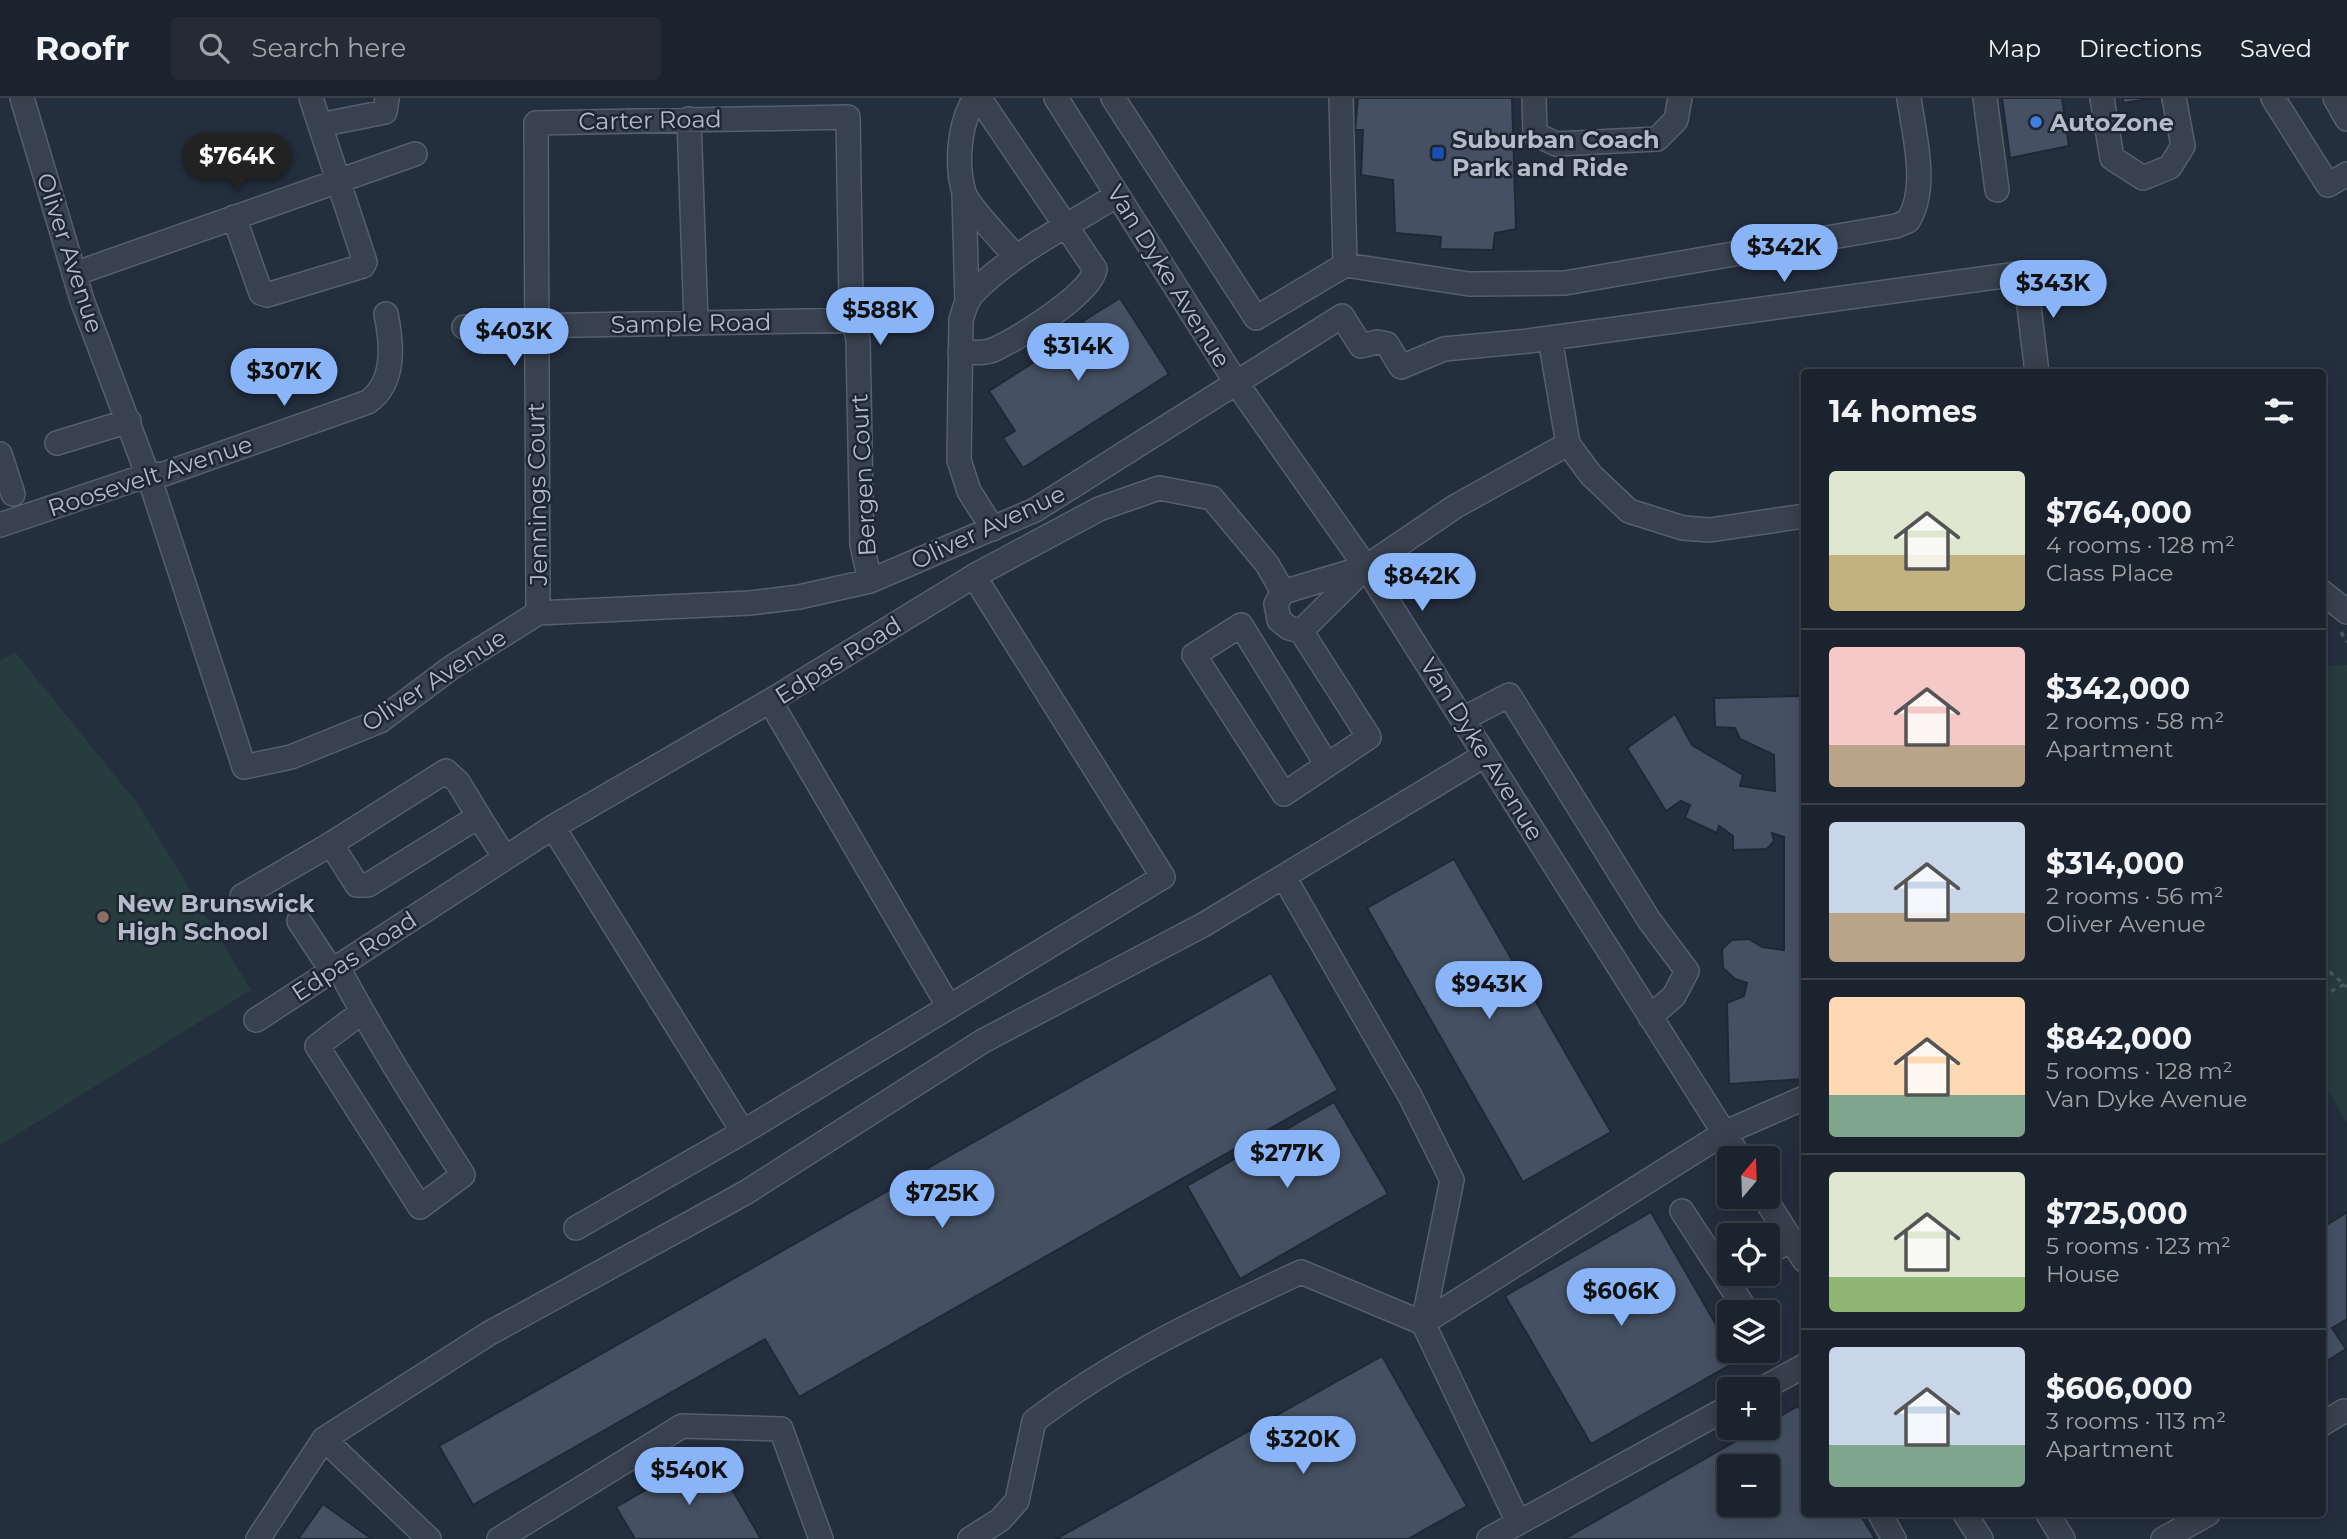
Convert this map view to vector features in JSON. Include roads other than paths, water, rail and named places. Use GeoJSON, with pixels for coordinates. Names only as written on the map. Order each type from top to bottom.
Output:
{"type":"FeatureCollection","features":[{"type":"Feature","properties":{"kind":"street","name":"Oliver Avenue"},"geometry":{"type":"LineString","coordinates":[[22,98],[74,274],[148,475],[244,768],[291,757],[380,721],[452,667],[538,613],[750,603],[799,597],[870,581],[1035,510],[1237,384],[1292,345],[1342,316],[1361,346],[1377,342],[1387,345],[1401,367],[1444,349],[1550,338]]}},
{"type":"Feature","properties":{"kind":"street"},"geometry":{"type":"LineString","coordinates":[[233,217],[261,293],[267,295],[363,266],[365,262],[357,231],[311,98]]}},
{"type":"Feature","properties":{"kind":"street"},"geometry":{"type":"LineString","coordinates":[[320,125],[385,112],[387,98]]}},
{"type":"Feature","properties":{"kind":"street","name":"Van Dyke Avenue"},"geometry":{"type":"LineString","coordinates":[[1056,98],[1237,384],[1366,567],[1732,1146]]}},
{"type":"Feature","properties":{"kind":"street"},"geometry":{"type":"LineString","coordinates":[[1113,98],[1256,318],[1345,265],[1469,284],[1565,283],[1896,226],[1908,221],[1916,203],[1917,158],[1909,98]]}},
{"type":"Feature","properties":{"kind":"street"},"geometry":{"type":"LineString","coordinates":[[1341,98],[1345,265]]}},
{"type":"Feature","properties":{"kind":"street"},"geometry":{"type":"LineString","coordinates":[[1534,98],[1535,135],[1556,144],[1657,139],[1676,120],[1680,98]]}},
{"type":"Feature","properties":{"kind":"street"},"geometry":{"type":"LineString","coordinates":[[1985,98],[1997,190]]}},
{"type":"Feature","properties":{"kind":"street"},"geometry":{"type":"LineString","coordinates":[[2102,98],[2112,158],[2143,178],[2170,167],[2183,146],[2174,98]]}},
{"type":"Feature","properties":{"kind":"street"},"geometry":{"type":"LineString","coordinates":[[2273,98],[2328,185],[2347,174]]}},
{"type":"Feature","properties":{"kind":"street"},"geometry":{"type":"LineString","coordinates":[[2335,98],[2347,119]]}},
{"type":"Feature","properties":{"kind":"street"},"geometry":{"type":"LineString","coordinates":[[960,352],[991,352],[1077,298],[1094,278],[1095,269],[984,104],[971,105],[964,119],[960,153],[967,302]]}},
{"type":"Feature","properties":{"kind":"street","name":"Carter Road"},"geometry":{"type":"LineString","coordinates":[[536,123],[849,117]]}},
{"type":"Feature","properties":{"kind":"street","name":"Bergen Court"},"geometry":{"type":"LineString","coordinates":[[849,117],[853,320],[858,341],[862,545],[870,581]]}},
{"type":"Feature","properties":{"kind":"street"},"geometry":{"type":"LineString","coordinates":[[689,119],[696,323]]}},
{"type":"Feature","properties":{"kind":"street","name":"Jennings Court"},"geometry":{"type":"LineString","coordinates":[[536,123],[538,613]]}},
{"type":"Feature","properties":{"kind":"street"},"geometry":{"type":"LineString","coordinates":[[74,274],[415,154]]}},
{"type":"Feature","properties":{"kind":"street"},"geometry":{"type":"LineString","coordinates":[[964,194],[1016,257]]}},
{"type":"Feature","properties":{"kind":"street"},"geometry":{"type":"LineString","coordinates":[[993,529],[969,491],[959,460],[961,320],[967,302],[974,291],[1016,257],[1117,195]]}},
{"type":"Feature","properties":{"kind":"street"},"geometry":{"type":"LineString","coordinates":[[1801,516],[1710,530],[1683,528],[1629,511],[1591,475],[1568,444],[1550,338],[2025,273],[2037,369]]}},
{"type":"Feature","properties":{"kind":"street","name":"Roosevelt Avenue"},"geometry":{"type":"LineString","coordinates":[[0,526],[148,475],[164,474],[368,402],[377,395],[384,383],[390,358],[391,340],[386,314]]}},
{"type":"Feature","properties":{"kind":"street","name":"Sample Road"},"geometry":{"type":"LineString","coordinates":[[464,327],[917,318]]}},
{"type":"Feature","properties":{"kind":"street"},"geometry":{"type":"LineString","coordinates":[[57,443],[129,421]]}},
{"type":"Feature","properties":{"kind":"street"},"geometry":{"type":"LineString","coordinates":[[1301,631],[1366,567],[1456,506],[1568,444]]}},
{"type":"Feature","properties":{"kind":"street"},"geometry":{"type":"LineString","coordinates":[[0,454],[13,494]]}},
{"type":"Feature","properties":{"kind":"street","name":"Edpas Road"},"geometry":{"type":"LineString","coordinates":[[256,1020],[553,827],[770,701],[974,576],[1099,509],[1159,488],[1212,498],[1267,564],[1283,592]]}},
{"type":"Feature","properties":{"kind":"street"},"geometry":{"type":"LineString","coordinates":[[1327,765],[1241,625],[1194,655],[1284,794],[1369,737],[1301,631],[1289,628],[1279,620],[1276,604],[1283,592],[1366,567]]}},
{"type":"Feature","properties":{"kind":"street"},"geometry":{"type":"LineString","coordinates":[[576,1228],[743,1132],[1163,877],[974,576]]}},
{"type":"Feature","properties":{"kind":"street"},"geometry":{"type":"LineString","coordinates":[[2326,595],[2347,612]]}},
{"type":"Feature","properties":{"kind":"street"},"geometry":{"type":"LineString","coordinates":[[1463,719],[1509,695],[1648,920],[1687,971],[1674,996],[1650,1017]]}},
{"type":"Feature","properties":{"kind":"street"},"geometry":{"type":"LineString","coordinates":[[770,701],[949,1007]]}},
{"type":"Feature","properties":{"kind":"street"},"geometry":{"type":"LineString","coordinates":[[258,1539],[324,1439],[488,1334],[745,1193],[983,1041],[1203,925],[1485,755]]}},
{"type":"Feature","properties":{"kind":"street"},"geometry":{"type":"LineString","coordinates":[[242,896],[331,844],[446,771],[458,782],[505,858]]}},
{"type":"Feature","properties":{"kind":"street"},"geometry":{"type":"LineString","coordinates":[[331,844],[357,886],[368,885],[468,823],[481,820]]}},
{"type":"Feature","properties":{"kind":"street"},"geometry":{"type":"LineString","coordinates":[[553,827],[743,1132]]}},
{"type":"Feature","properties":{"kind":"street"},"geometry":{"type":"LineString","coordinates":[[1284,877],[1410,1096],[1452,1180],[1423,1322],[1518,1522]]}},
{"type":"Feature","properties":{"kind":"street"},"geometry":{"type":"LineString","coordinates":[[299,921],[335,969],[362,1012],[463,1175],[420,1206],[317,1046],[362,1012]]}},
{"type":"Feature","properties":{"kind":"street"},"geometry":{"type":"LineString","coordinates":[[1423,1322],[1724,1133],[1801,1099]]}},
{"type":"Feature","properties":{"kind":"street"},"geometry":{"type":"LineString","coordinates":[[1772,1209],[1801,1255]]}},
{"type":"Feature","properties":{"kind":"street"},"geometry":{"type":"LineString","coordinates":[[1682,1211],[1717,1261]]}},
{"type":"Feature","properties":{"kind":"street"},"geometry":{"type":"LineString","coordinates":[[1780,1246],[1791,1240]]}},
{"type":"Feature","properties":{"kind":"street"},"geometry":{"type":"LineString","coordinates":[[970,1539],[1000,1520],[1017,1501],[1034,1421],[1057,1403],[1188,1324],[1301,1272],[1423,1322]]}},
{"type":"Feature","properties":{"kind":"street"},"geometry":{"type":"LineString","coordinates":[[1780,1381],[1801,1371]]}},
{"type":"Feature","properties":{"kind":"street"},"geometry":{"type":"LineString","coordinates":[[2326,1422],[2344,1412]]}},
{"type":"Feature","properties":{"kind":"street"},"geometry":{"type":"LineString","coordinates":[[1489,1539],[1717,1414]]}},
{"type":"Feature","properties":{"kind":"street"},"geometry":{"type":"LineString","coordinates":[[499,1539],[682,1426],[781,1429],[821,1539]]}},
{"type":"Feature","properties":{"kind":"street"},"geometry":{"type":"LineString","coordinates":[[324,1439],[429,1539]]}},
{"type":"Feature","properties":{"kind":"street"},"geometry":{"type":"LineString","coordinates":[[1882,1517],[1894,1539]]}},
{"type":"Feature","properties":{"kind":"street"},"geometry":{"type":"LineString","coordinates":[[1967,1517],[1981,1539]]}},
{"type":"Feature","properties":{"kind":"street"},"geometry":{"type":"LineString","coordinates":[[2050,1517],[2063,1539]]}},
{"type":"Feature","properties":{"kind":"street"},"geometry":{"type":"LineString","coordinates":[[2164,1539],[2203,1517]]}},
{"type":"Feature","properties":{"kind":"place","name":"AutoZone"},"geometry":{"type":"Point","coordinates":[2036,122]}},
{"type":"Feature","properties":{"kind":"place","name":"Suburban Coach Park and Ride"},"geometry":{"type":"Point","coordinates":[1438,153]}},
{"type":"Feature","properties":{"kind":"place","name":"New Brunswick High School"},"geometry":{"type":"Point","coordinates":[103,917]}}]}
